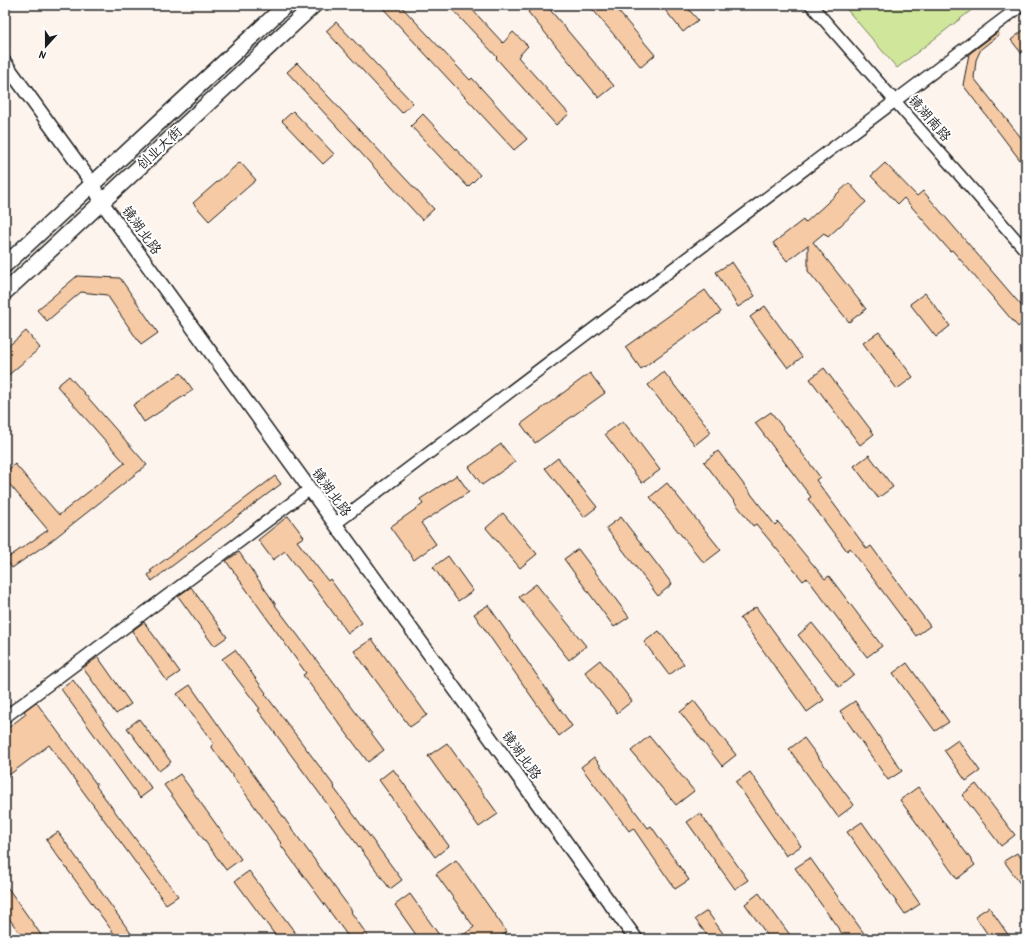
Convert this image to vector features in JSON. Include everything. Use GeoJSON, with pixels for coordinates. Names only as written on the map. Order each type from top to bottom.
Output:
{"type":"FeatureCollection","features":[{"type":"Feature","properties":{"kind":"main road","name":"创业大街"},"geometry":{"type":"LineString","coordinates":[[5,265],[286,5]]}},
{"type":"Feature","properties":{"kind":"main road","name":"创业大街"},"geometry":{"type":"LineString","coordinates":[[5,292],[314,5]]}},
{"type":"Feature","properties":{"kind":"street","name":"镜湖南路"},"geometry":{"type":"LineString","coordinates":[[810,5],[896,101],[1026,251]]}},
{"type":"Feature","properties":{"kind":"street"},"geometry":{"type":"LineString","coordinates":[[335,524],[1022,5]]}},
{"type":"Feature","properties":{"kind":"street","name":"镜湖北路"},"geometry":{"type":"LineString","coordinates":[[5,62],[92,183],[101,202],[636,939]]}},
{"type":"Feature","properties":{"kind":"street"},"geometry":{"type":"LineString","coordinates":[[5,717],[310,490]]}},
{"type":"Feature","properties":{"kind":"green space"},"geometry":{"type":"Polygon","coordinates":[[[843,5],[978,5],[897,68],[843,5]]]}},
{"type":"Feature","properties":{"kind":"building"},"geometry":{"type":"Polygon","coordinates":[[[380,5],[400,5],[470,80],[472,78],[527,139],[514,150],[380,5]]]}},
{"type":"Feature","properties":{"kind":"building"},"geometry":{"type":"Polygon","coordinates":[[[448,5],[468,5],[503,43],[513,32],[528,46],[518,57],[569,114],[556,125],[496,58],[497,57],[448,5]]]}},
{"type":"Feature","properties":{"kind":"building"},"geometry":{"type":"Polygon","coordinates":[[[537,5],[546,5],[614,86],[599,98],[528,12],[537,5]]]}},
{"type":"Feature","properties":{"kind":"building"},"geometry":{"type":"Polygon","coordinates":[[[589,5],[613,5],[655,55],[641,67],[589,5]]]}},
{"type":"Feature","properties":{"kind":"building"},"geometry":{"type":"Polygon","coordinates":[[[661,5],[685,5],[698,20],[683,32],[661,5]]]}},
{"type":"Feature","properties":{"kind":"building"},"geometry":{"type":"Polygon","coordinates":[[[336,22],[413,103],[402,113],[326,31],[336,22]]]}},
{"type":"Feature","properties":{"kind":"building"},"geometry":{"type":"Polygon","coordinates":[[[1026,28],[1026,59],[1011,40],[1026,28]]]}},
{"type":"Feature","properties":{"kind":"building"},"geometry":{"type":"Polygon","coordinates":[[[998,32],[1000,34],[981,49],[976,60],[974,78],[1026,144],[1026,168],[963,85],[969,54],[998,32]]]}},
{"type":"Feature","properties":{"kind":"building"},"geometry":{"type":"Polygon","coordinates":[[[297,63],[434,209],[422,220],[287,72],[297,63]]]}},
{"type":"Feature","properties":{"kind":"building"},"geometry":{"type":"Polygon","coordinates":[[[293,111],[334,154],[323,164],[282,121],[293,111]]]}},
{"type":"Feature","properties":{"kind":"building"},"geometry":{"type":"Polygon","coordinates":[[[423,114],[480,175],[468,187],[411,126],[423,114]]]}},
{"type":"Feature","properties":{"kind":"building"},"geometry":{"type":"Polygon","coordinates":[[[240,162],[256,180],[209,221],[193,203],[240,162]]]}},
{"type":"Feature","properties":{"kind":"building"},"geometry":{"type":"Polygon","coordinates":[[[885,163],[917,196],[923,191],[1026,311],[1026,320],[1018,327],[952,250],[950,251],[904,198],[898,204],[871,176],[885,163]]]}},
{"type":"Feature","properties":{"kind":"building"},"geometry":{"type":"Polygon","coordinates":[[[849,183],[866,202],[828,237],[824,233],[813,242],[866,309],[849,322],[808,271],[808,245],[787,261],[773,243],[803,220],[805,223],[849,183]]]}},
{"type":"Feature","properties":{"kind":"building"},"geometry":{"type":"Polygon","coordinates":[[[732,262],[755,296],[738,307],[716,272],[732,262]]]}},
{"type":"Feature","properties":{"kind":"building"},"geometry":{"type":"Polygon","coordinates":[[[77,276],[120,278],[158,333],[141,345],[107,295],[81,292],[47,321],[37,310],[77,276]]]}},
{"type":"Feature","properties":{"kind":"building"},"geometry":{"type":"Polygon","coordinates":[[[705,290],[721,312],[641,369],[625,347],[705,290]]]}},
{"type":"Feature","properties":{"kind":"building"},"geometry":{"type":"Polygon","coordinates":[[[925,293],[950,326],[936,337],[910,304],[925,293]]]}},
{"type":"Feature","properties":{"kind":"building"},"geometry":{"type":"Polygon","coordinates":[[[765,306],[802,357],[788,368],[750,317],[765,306]]]}},
{"type":"Feature","properties":{"kind":"building"},"geometry":{"type":"Polygon","coordinates":[[[26,331],[40,348],[5,378],[5,349],[26,331]]]}},
{"type":"Feature","properties":{"kind":"building"},"geometry":{"type":"Polygon","coordinates":[[[879,332],[913,377],[897,389],[863,343],[879,332]]]}},
{"type":"Feature","properties":{"kind":"building"},"geometry":{"type":"Polygon","coordinates":[[[824,368],[874,434],[860,445],[810,379],[824,368]]]}},
{"type":"Feature","properties":{"kind":"building"},"geometry":{"type":"Polygon","coordinates":[[[664,372],[711,432],[695,445],[648,385],[664,372]]]}},
{"type":"Feature","properties":{"kind":"building"},"geometry":{"type":"Polygon","coordinates":[[[181,373],[193,390],[144,422],[133,405],[181,373]]]}},
{"type":"Feature","properties":{"kind":"building"},"geometry":{"type":"Polygon","coordinates":[[[590,373],[605,393],[535,443],[521,424],[590,373]]]}},
{"type":"Feature","properties":{"kind":"building"},"geometry":{"type":"Polygon","coordinates":[[[69,376],[147,465],[51,541],[12,568],[6,559],[48,530],[5,479],[5,472],[15,464],[59,515],[125,463],[57,386],[69,376]]]}},
{"type":"Feature","properties":{"kind":"building"},"geometry":{"type":"Polygon","coordinates":[[[771,412],[820,477],[816,480],[867,549],[871,546],[930,626],[916,636],[850,548],[847,551],[808,499],[811,497],[755,423],[771,412]]]}},
{"type":"Feature","properties":{"kind":"building"},"geometry":{"type":"Polygon","coordinates":[[[623,421],[660,470],[642,483],[605,434],[623,421]]]}},
{"type":"Feature","properties":{"kind":"building"},"geometry":{"type":"Polygon","coordinates":[[[501,444],[515,462],[482,485],[469,467],[501,444]]]}},
{"type":"Feature","properties":{"kind":"building"},"geometry":{"type":"Polygon","coordinates":[[[718,451],[775,525],[778,522],[825,579],[829,576],[882,646],[867,657],[807,578],[803,581],[756,524],[753,526],[704,462],[718,451]]]}},
{"type":"Feature","properties":{"kind":"building"},"geometry":{"type":"Polygon","coordinates":[[[869,455],[893,487],[878,498],[854,466],[869,455]]]}},
{"type":"Feature","properties":{"kind":"building"},"geometry":{"type":"Polygon","coordinates":[[[558,458],[597,507],[584,517],[545,468],[558,458]]]}},
{"type":"Feature","properties":{"kind":"building"},"geometry":{"type":"Polygon","coordinates":[[[457,475],[469,492],[421,523],[436,544],[414,560],[390,527],[423,504],[420,499],[457,475]]]}},
{"type":"Feature","properties":{"kind":"building"},"geometry":{"type":"Polygon","coordinates":[[[275,476],[281,484],[152,581],[148,575],[152,572],[150,571],[275,476]]]}},
{"type":"Feature","properties":{"kind":"building"},"geometry":{"type":"Polygon","coordinates":[[[667,483],[721,550],[704,563],[650,497],[667,483]]]}},
{"type":"Feature","properties":{"kind":"building"},"geometry":{"type":"Polygon","coordinates":[[[503,513],[537,554],[520,568],[486,528],[503,513]]]}},
{"type":"Feature","properties":{"kind":"building"},"geometry":{"type":"Polygon","coordinates":[[[288,516],[304,537],[297,541],[328,581],[330,579],[362,623],[348,633],[309,580],[308,581],[285,551],[273,560],[258,540],[288,516]]]}},
{"type":"Feature","properties":{"kind":"building"},"geometry":{"type":"Polygon","coordinates":[[[621,517],[672,584],[658,596],[606,528],[621,517]]]}},
{"type":"Feature","properties":{"kind":"building"},"geometry":{"type":"Polygon","coordinates":[[[578,549],[629,617],[614,627],[564,559],[578,549]]]}},
{"type":"Feature","properties":{"kind":"building"},"geometry":{"type":"Polygon","coordinates":[[[239,552],[275,605],[384,750],[368,762],[303,675],[306,673],[226,561],[239,552]]]}},
{"type":"Feature","properties":{"kind":"building"},"geometry":{"type":"Polygon","coordinates":[[[448,556],[473,591],[458,601],[433,567],[448,556]]]}},
{"type":"Feature","properties":{"kind":"building"},"geometry":{"type":"Polygon","coordinates":[[[536,584],[586,646],[569,660],[519,597],[536,584]]]}},
{"type":"Feature","properties":{"kind":"building"},"geometry":{"type":"Polygon","coordinates":[[[191,587],[227,637],[214,646],[178,596],[191,587]]]}},
{"type":"Feature","properties":{"kind":"building"},"geometry":{"type":"Polygon","coordinates":[[[488,605],[572,726],[559,736],[474,614],[488,605]]]}},
{"type":"Feature","properties":{"kind":"building"},"geometry":{"type":"Polygon","coordinates":[[[756,607],[824,700],[807,712],[740,618],[756,607]]]}},
{"type":"Feature","properties":{"kind":"building"},"geometry":{"type":"Polygon","coordinates":[[[144,622],[180,672],[167,681],[132,631],[144,622]]]}},
{"type":"Feature","properties":{"kind":"building"},"geometry":{"type":"Polygon","coordinates":[[[812,623],[854,675],[839,687],[798,635],[812,623]]]}},
{"type":"Feature","properties":{"kind":"building"},"geometry":{"type":"Polygon","coordinates":[[[659,631],[684,664],[669,675],[644,642],[659,631]]]}},
{"type":"Feature","properties":{"kind":"building"},"geometry":{"type":"Polygon","coordinates":[[[372,639],[427,715],[410,727],[354,651],[372,639]]]}},
{"type":"Feature","properties":{"kind":"building"},"geometry":{"type":"Polygon","coordinates":[[[235,650],[266,693],[265,694],[335,787],[334,788],[402,880],[390,889],[222,659],[235,650]]]}},
{"type":"Feature","properties":{"kind":"building"},"geometry":{"type":"Polygon","coordinates":[[[98,657],[131,704],[116,714],[83,668],[98,657]]]}},
{"type":"Feature","properties":{"kind":"building"},"geometry":{"type":"Polygon","coordinates":[[[600,660],[632,701],[617,713],[585,672],[600,660]]]}},
{"type":"Feature","properties":{"kind":"building"},"geometry":{"type":"Polygon","coordinates":[[[907,663],[949,722],[935,731],[893,673],[907,663]]]}},
{"type":"Feature","properties":{"kind":"building"},"geometry":{"type":"Polygon","coordinates":[[[73,680],[152,789],[140,798],[61,689],[73,680]]]}},
{"type":"Feature","properties":{"kind":"building"},"geometry":{"type":"Polygon","coordinates":[[[190,685],[352,911],[351,912],[370,939],[350,939],[280,844],[281,843],[211,746],[214,744],[177,694],[190,685]]]}},
{"type":"Feature","properties":{"kind":"building"},"geometry":{"type":"Polygon","coordinates":[[[694,701],[736,755],[722,766],[680,712],[694,701]]]}},
{"type":"Feature","properties":{"kind":"building"},"geometry":{"type":"Polygon","coordinates":[[[855,701],[902,771],[888,780],[840,711],[855,701]]]}},
{"type":"Feature","properties":{"kind":"building"},"geometry":{"type":"Polygon","coordinates":[[[36,702],[178,896],[166,904],[49,745],[5,778],[5,730],[26,714],[24,711],[36,702]]]}},
{"type":"Feature","properties":{"kind":"building"},"geometry":{"type":"Polygon","coordinates":[[[139,719],[171,762],[159,771],[127,728],[139,719]]]}},
{"type":"Feature","properties":{"kind":"building"},"geometry":{"type":"Polygon","coordinates":[[[649,736],[694,791],[676,805],[631,751],[649,736]]]}},
{"type":"Feature","properties":{"kind":"building"},"geometry":{"type":"Polygon","coordinates":[[[804,738],[854,805],[838,817],[789,749],[804,738]]]}},
{"type":"Feature","properties":{"kind":"building"},"geometry":{"type":"Polygon","coordinates":[[[958,740],[980,771],[966,781],[944,750],[958,740]]]}},
{"type":"Feature","properties":{"kind":"building"},"geometry":{"type":"Polygon","coordinates":[[[447,743],[498,814],[479,827],[428,756],[447,743]]]}},
{"type":"Feature","properties":{"kind":"building"},"geometry":{"type":"Polygon","coordinates":[[[594,757],[648,828],[651,826],[689,880],[675,889],[633,828],[629,831],[581,767],[594,757]]]}},
{"type":"Feature","properties":{"kind":"building"},"geometry":{"type":"Polygon","coordinates":[[[393,769],[449,846],[435,857],[379,780],[393,769]]]}},
{"type":"Feature","properties":{"kind":"building"},"geometry":{"type":"Polygon","coordinates":[[[750,772],[801,846],[786,856],[736,782],[750,772]]]}},
{"type":"Feature","properties":{"kind":"building"},"geometry":{"type":"Polygon","coordinates":[[[180,774],[241,859],[226,870],[164,785],[180,774]]]}},
{"type":"Feature","properties":{"kind":"building"},"geometry":{"type":"Polygon","coordinates":[[[976,784],[1015,835],[1001,846],[962,795],[976,784]]]}},
{"type":"Feature","properties":{"kind":"building"},"geometry":{"type":"Polygon","coordinates":[[[918,787],[975,865],[957,879],[900,800],[918,787]]]}},
{"type":"Feature","properties":{"kind":"building"},"geometry":{"type":"Polygon","coordinates":[[[700,813],[748,880],[735,889],[687,822],[700,813]]]}},
{"type":"Feature","properties":{"kind":"building"},"geometry":{"type":"Polygon","coordinates":[[[862,822],[920,904],[905,914],[847,832],[862,822]]]}},
{"type":"Feature","properties":{"kind":"building"},"geometry":{"type":"Polygon","coordinates":[[[58,832],[135,939],[118,939],[46,840],[58,832]]]}},
{"type":"Feature","properties":{"kind":"building"},"geometry":{"type":"Polygon","coordinates":[[[1017,853],[1026,864],[1026,892],[1004,861],[1017,853]]]}},
{"type":"Feature","properties":{"kind":"building"},"geometry":{"type":"Polygon","coordinates":[[[810,858],[868,939],[846,939],[795,868],[810,858]]]}},
{"type":"Feature","properties":{"kind":"building"},"geometry":{"type":"Polygon","coordinates":[[[456,860],[507,932],[497,939],[458,939],[474,927],[436,874],[456,860]]]}},
{"type":"Feature","properties":{"kind":"building"},"geometry":{"type":"Polygon","coordinates":[[[249,871],[300,939],[278,939],[235,881],[249,871]]]}},
{"type":"Feature","properties":{"kind":"building"},"geometry":{"type":"Polygon","coordinates":[[[5,884],[44,939],[24,939],[5,913],[5,884]]]}},
{"type":"Feature","properties":{"kind":"building"},"geometry":{"type":"Polygon","coordinates":[[[759,893],[793,939],[770,939],[745,904],[759,893]]]}},
{"type":"Feature","properties":{"kind":"building"},"geometry":{"type":"Polygon","coordinates":[[[410,894],[442,939],[419,939],[395,905],[410,894]]]}},
{"type":"Feature","properties":{"kind":"building"},"geometry":{"type":"Polygon","coordinates":[[[989,907],[1011,939],[991,939],[975,916],[989,907]]]}},
{"type":"Feature","properties":{"kind":"building"},"geometry":{"type":"Polygon","coordinates":[[[707,911],[727,939],[710,939],[695,919],[707,911]]]}}]}
